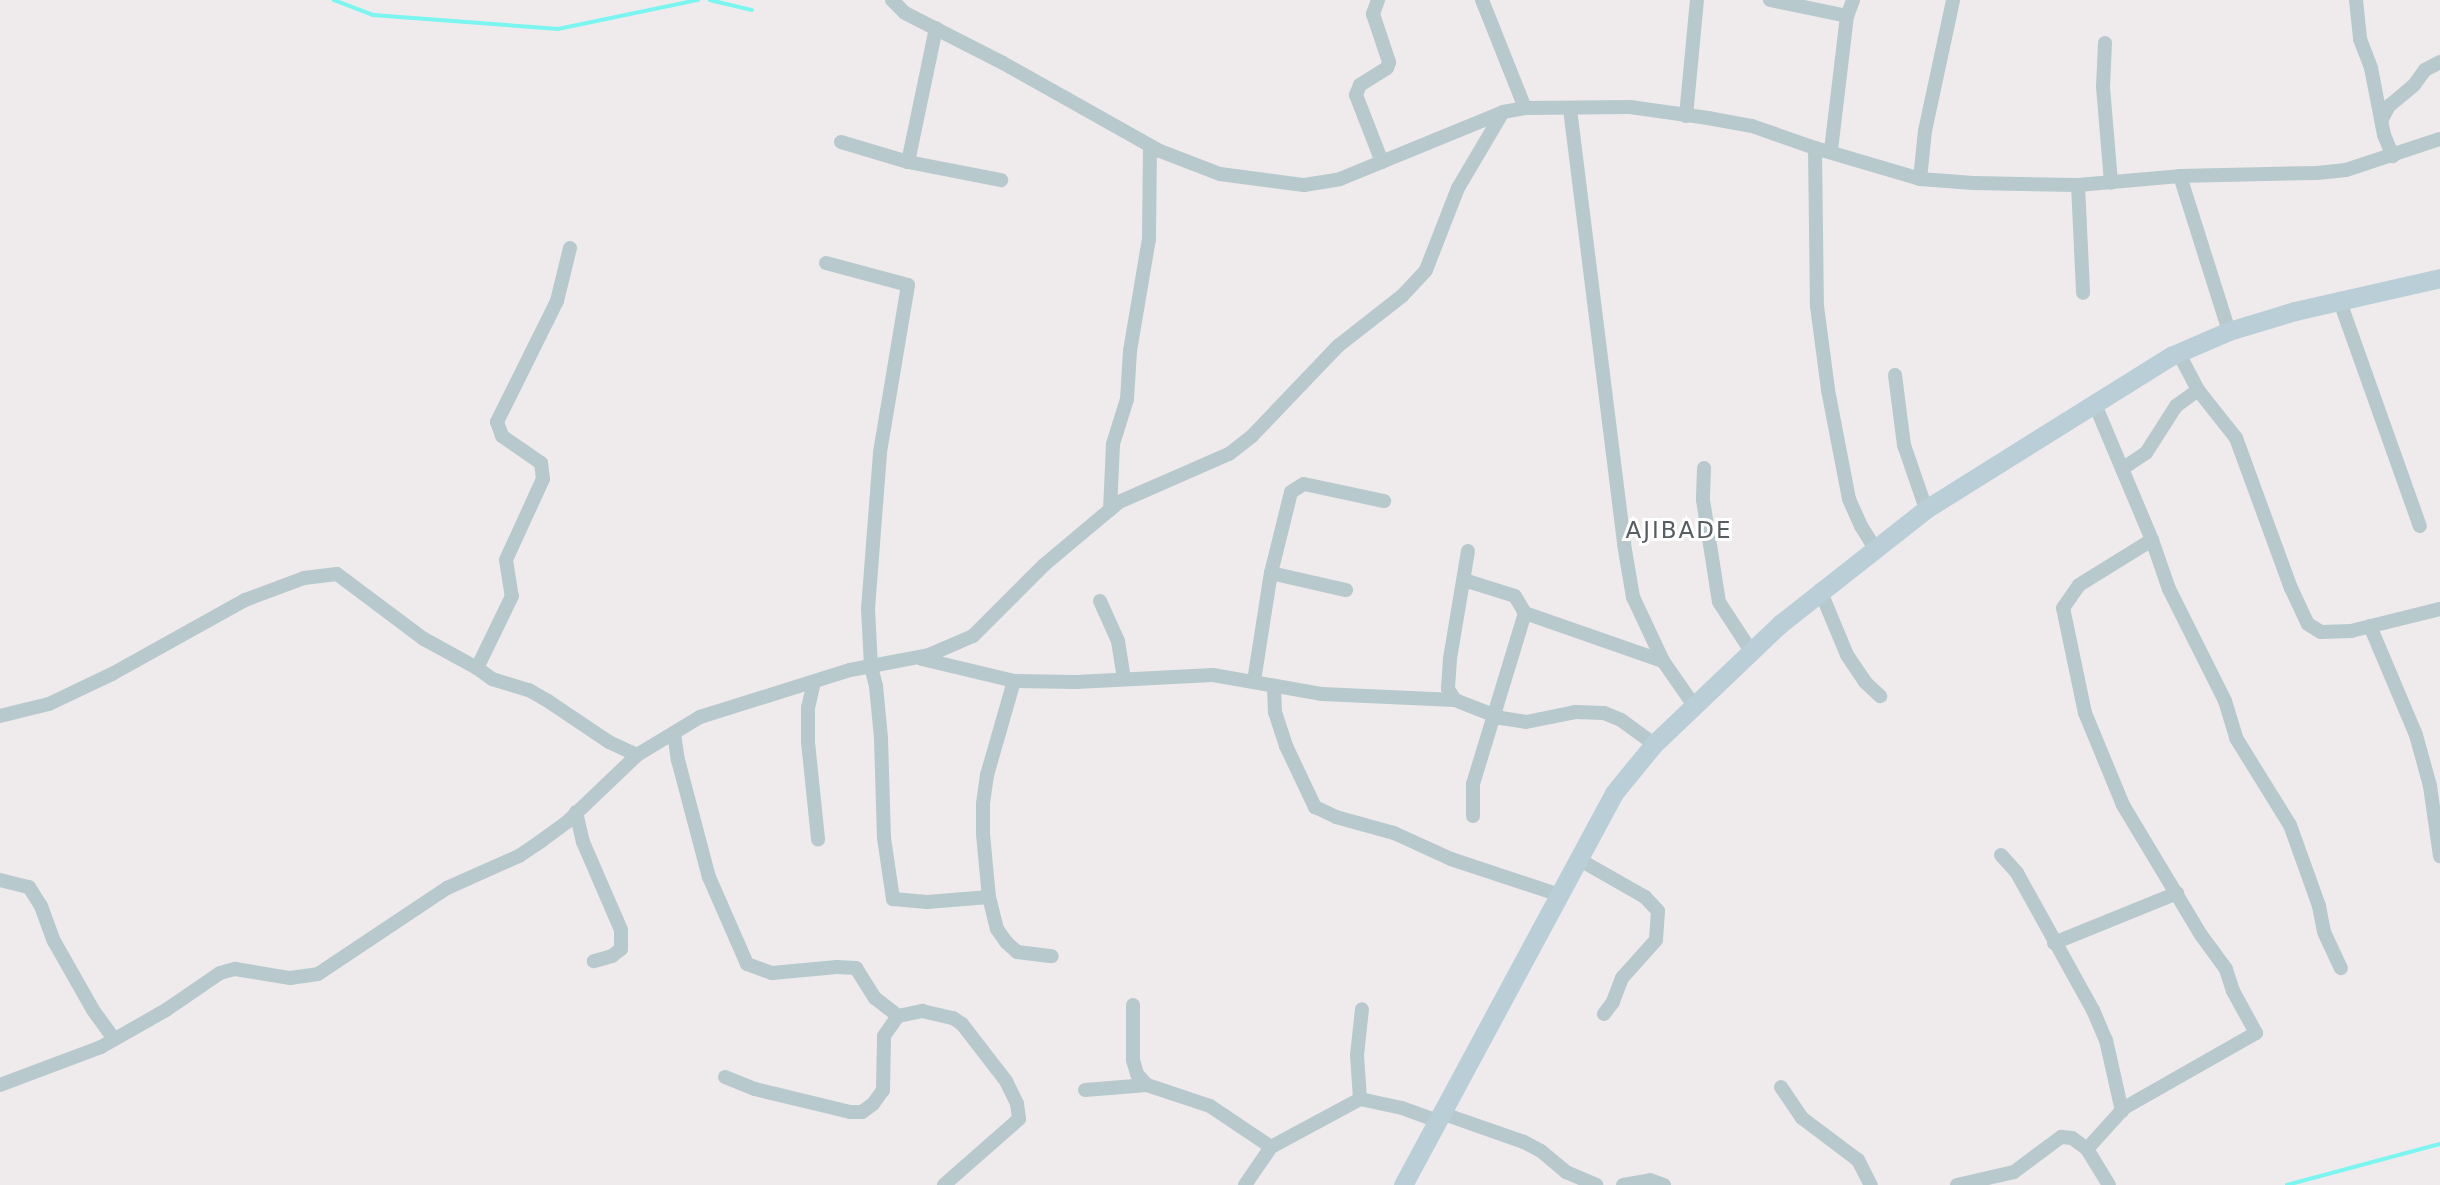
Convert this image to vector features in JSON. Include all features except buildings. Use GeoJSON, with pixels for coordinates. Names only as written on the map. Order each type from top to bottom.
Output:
{"type":"FeatureCollection","features":[{"type":"Feature","properties":{"kind":"main road"},"geometry":{"type":"LineString","coordinates":[[1403,1185],[1614,793],[1654,744],[1693,704],[1820,590],[1926,509],[2178,352],[2229,331],[2339,299],[2440,278]]}},
{"type":"Feature","properties":{"kind":"street"},"geometry":{"type":"LineString","coordinates":[[892,0],[905,13],[1150,146],[1220,174],[1304,185],[1340,179],[1503,112],[1525,108],[1630,107],[1752,126],[1920,179],[2078,185],[2180,177],[2346,170],[2440,139]]}},
{"type":"Feature","properties":{"kind":"street"},"geometry":{"type":"LineString","coordinates":[[1378,0],[1373,14],[1389,62],[1387,68],[1356,90],[1382,162]]}},
{"type":"Feature","properties":{"kind":"street"},"geometry":{"type":"LineString","coordinates":[[1482,0],[1525,108]]}},
{"type":"Feature","properties":{"kind":"street"},"geometry":{"type":"LineString","coordinates":[[1686,116],[1697,0]]}},
{"type":"Feature","properties":{"kind":"street"},"geometry":{"type":"LineString","coordinates":[[1770,0],[1847,16]]}},
{"type":"Feature","properties":{"kind":"street"},"geometry":{"type":"LineString","coordinates":[[1831,151],[1847,16],[1853,0]]}},
{"type":"Feature","properties":{"kind":"street"},"geometry":{"type":"LineString","coordinates":[[1920,179],[1925,131],[1953,0]]}},
{"type":"Feature","properties":{"kind":"street"},"geometry":{"type":"LineString","coordinates":[[2356,0],[2360,39],[2371,68],[2393,156]]}},
{"type":"Feature","properties":{"kind":"street"},"geometry":{"type":"LineString","coordinates":[[908,162],[936,28]]}},
{"type":"Feature","properties":{"kind":"street"},"geometry":{"type":"LineString","coordinates":[[2105,43],[2103,87],[2111,183]]}},
{"type":"Feature","properties":{"kind":"street"},"geometry":{"type":"LineString","coordinates":[[2382,119],[2389,106],[2416,83],[2425,70],[2440,62]]}},
{"type":"Feature","properties":{"kind":"street"},"geometry":{"type":"LineString","coordinates":[[1570,109],[1623,544],[1633,597],[1663,661],[1693,704]]}},
{"type":"Feature","properties":{"kind":"street"},"geometry":{"type":"LineString","coordinates":[[0,1085],[114,1040],[166,1010],[220,973],[234,969],[290,978],[318,974],[447,888],[519,856],[576,812],[637,755],[727,707],[850,670],[945,650],[973,636],[1044,565],[1110,510],[1137,493],[1192,472],[1240,446],[1272,418],[1338,346],[1402,296],[1426,270],[1458,188],[1503,112]]}},
{"type":"Feature","properties":{"kind":"street"},"geometry":{"type":"LineString","coordinates":[[841,142],[908,162],[1000,180]]}},
{"type":"Feature","properties":{"kind":"street"},"geometry":{"type":"LineString","coordinates":[[1110,510],[1113,443],[1127,399],[1130,351],[1149,239],[1150,146]]}},
{"type":"Feature","properties":{"kind":"street"},"geometry":{"type":"LineString","coordinates":[[1815,148],[1813,188],[1817,306],[1828,390],[1849,499],[1875,548]]}},
{"type":"Feature","properties":{"kind":"street"},"geometry":{"type":"LineString","coordinates":[[2180,177],[2229,331]]}},
{"type":"Feature","properties":{"kind":"street"},"geometry":{"type":"LineString","coordinates":[[2078,185],[2084,292]]}},
{"type":"Feature","properties":{"kind":"street"},"geometry":{"type":"LineString","coordinates":[[477,668],[512,596],[506,560],[543,479],[541,463],[502,436],[497,422],[557,300],[570,248]]}},
{"type":"Feature","properties":{"kind":"street"},"geometry":{"type":"LineString","coordinates":[[826,263],[908,285],[880,453],[868,609],[871,667],[876,686],[884,838],[893,899],[927,902],[989,897]]}},
{"type":"Feature","properties":{"kind":"street"},"geometry":{"type":"LineString","coordinates":[[2339,299],[2420,526]]}},
{"type":"Feature","properties":{"kind":"street"},"geometry":{"type":"LineString","coordinates":[[2178,352],[2198,390],[2236,438],[2291,588],[2308,624],[2321,632],[2351,631],[2440,609]]}},
{"type":"Feature","properties":{"kind":"street"},"geometry":{"type":"LineString","coordinates":[[1895,375],[1904,445],[1926,509]]}},
{"type":"Feature","properties":{"kind":"street"},"geometry":{"type":"LineString","coordinates":[[2122,469],[2146,453],[2175,406],[2198,390]]}},
{"type":"Feature","properties":{"kind":"street"},"geometry":{"type":"LineString","coordinates":[[2094,402],[2183,621],[2225,701],[2236,738],[2290,825],[2319,906],[2327,939],[2341,968]]}},
{"type":"Feature","properties":{"kind":"street"},"geometry":{"type":"LineString","coordinates":[[1704,468],[1704,512],[1719,602],[1751,651]]}},
{"type":"Feature","properties":{"kind":"street"},"geometry":{"type":"LineString","coordinates":[[1254,681],[1271,573],[1291,492],[1304,484],[1384,501]]}},
{"type":"Feature","properties":{"kind":"street"},"geometry":{"type":"LineString","coordinates":[[2087,1149],[2122,1111],[2256,1033],[2233,992],[2226,969],[2201,935],[2111,778],[2104,754],[2085,713],[2063,608],[2079,585],[2152,540]]}},
{"type":"Feature","properties":{"kind":"street"},"geometry":{"type":"LineString","coordinates":[[1455,700],[1448,689],[1450,659],[1468,551]]}},
{"type":"Feature","properties":{"kind":"street"},"geometry":{"type":"LineString","coordinates":[[0,716],[49,704],[113,674],[245,600],[304,578],[337,573],[424,639],[492,679],[548,701],[609,742],[637,755]]}},
{"type":"Feature","properties":{"kind":"street"},"geometry":{"type":"LineString","coordinates":[[1271,573],[1346,590]]}},
{"type":"Feature","properties":{"kind":"street"},"geometry":{"type":"LineString","coordinates":[[1464,580],[1515,596],[1525,612],[1663,661]]}},
{"type":"Feature","properties":{"kind":"street"},"geometry":{"type":"LineString","coordinates":[[1820,590],[1847,655],[1865,682],[1880,696]]}},
{"type":"Feature","properties":{"kind":"street"},"geometry":{"type":"LineString","coordinates":[[1100,601],[1118,641],[1124,679]]}},
{"type":"Feature","properties":{"kind":"street"},"geometry":{"type":"LineString","coordinates":[[1473,816],[1473,784],[1525,612]]}},
{"type":"Feature","properties":{"kind":"street"},"geometry":{"type":"LineString","coordinates":[[2370,626],[2416,735],[2430,786],[2440,856]]}},
{"type":"Feature","properties":{"kind":"street"},"geometry":{"type":"LineString","coordinates":[[918,657],[1014,681],[1076,682],[1213,675],[1322,694],[1455,700],[1493,715],[1525,722],[1591,711],[1621,720],[1654,744]]}},
{"type":"Feature","properties":{"kind":"street"},"geometry":{"type":"LineString","coordinates":[[814,681],[808,706],[808,742],[818,839]]}},
{"type":"Feature","properties":{"kind":"street"},"geometry":{"type":"LineString","coordinates":[[1014,681],[987,775],[983,804],[989,897],[997,929],[1006,942],[1017,952],[1052,956]]}},
{"type":"Feature","properties":{"kind":"street"},"geometry":{"type":"LineString","coordinates":[[1275,686],[1275,712],[1286,746],[1315,807],[1336,817],[1394,833],[1451,859],[1560,895]]}},
{"type":"Feature","properties":{"kind":"street"},"geometry":{"type":"LineString","coordinates":[[674,733],[678,760],[709,877],[747,964],[772,973],[837,967],[856,968],[875,998],[898,1016]]}},
{"type":"Feature","properties":{"kind":"street"},"geometry":{"type":"LineString","coordinates":[[576,812],[583,842],[621,930],[621,949],[612,956],[594,961]]}},
{"type":"Feature","properties":{"kind":"street"},"geometry":{"type":"LineString","coordinates":[[2001,855],[2017,873],[2053,943],[2093,1010],[2106,1040],[2122,1111]]}},
{"type":"Feature","properties":{"kind":"street"},"geometry":{"type":"LineString","coordinates":[[1580,860],[1645,897],[1658,911],[1656,940],[1622,978],[1614,1002],[1604,1014]]}},
{"type":"Feature","properties":{"kind":"street"},"geometry":{"type":"LineString","coordinates":[[0,880],[29,887],[66,962],[114,1040]]}},
{"type":"Feature","properties":{"kind":"street"},"geometry":{"type":"LineString","coordinates":[[2053,943],[2177,893]]}},
{"type":"Feature","properties":{"kind":"street"},"geometry":{"type":"LineString","coordinates":[[1133,1006],[1133,1060],[1137,1074],[1147,1085]]}},
{"type":"Feature","properties":{"kind":"street"},"geometry":{"type":"LineString","coordinates":[[1360,1099],[1357,1055],[1362,1010]]}},
{"type":"Feature","properties":{"kind":"street"},"geometry":{"type":"LineString","coordinates":[[725,1077],[755,1089],[862,1112],[873,1104],[883,1090],[884,1036],[898,1016],[922,1011],[941,1014],[962,1024],[1006,1081],[1017,1104],[1019,1119],[944,1185]]}},
{"type":"Feature","properties":{"kind":"street"},"geometry":{"type":"LineString","coordinates":[[1085,1090],[1147,1085],[1210,1106],[1271,1147]]}},
{"type":"Feature","properties":{"kind":"street"},"geometry":{"type":"LineString","coordinates":[[1781,1087],[1802,1118],[1858,1160],[1871,1185]]}},
{"type":"Feature","properties":{"kind":"street"},"geometry":{"type":"LineString","coordinates":[[1245,1185],[1271,1147],[1360,1099],[1439,1117],[1524,1142],[1541,1151],[1566,1172],[1596,1185]]}},
{"type":"Feature","properties":{"kind":"street"},"geometry":{"type":"LineString","coordinates":[[1957,1185],[1986,1182],[2014,1172],[2061,1137],[2072,1138],[2087,1149],[2109,1185]]}},
{"type":"Feature","properties":{"kind":"street"},"geometry":{"type":"LineString","coordinates":[[1623,1185],[1650,1180],[1664,1185]]}},
{"type":"Feature","properties":{"kind":"waterway"},"geometry":{"type":"LineString","coordinates":[[334,0],[373,15],[558,29],[698,0]]}},
{"type":"Feature","properties":{"kind":"waterway"},"geometry":{"type":"LineString","coordinates":[[710,0],[752,10]]}},
{"type":"Feature","properties":{"kind":"waterway"},"geometry":{"type":"LineString","coordinates":[[2287,1185],[2440,1144]]}},
{"type":"Feature","properties":{"kind":"district","name":"AJIBADE"},"geometry":{"type":"Point","coordinates":[1679,530]}}]}
